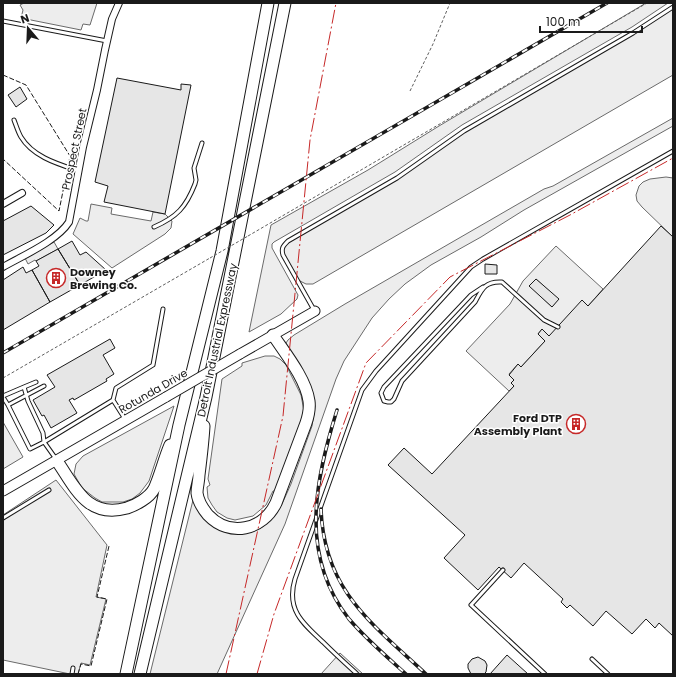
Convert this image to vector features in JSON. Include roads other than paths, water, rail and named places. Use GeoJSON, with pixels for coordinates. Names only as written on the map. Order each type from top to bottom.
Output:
{"type":"FeatureCollection","features":[{"type":"Feature","properties":{"kind":"highway","name":"Detroit Industrial Expressway"},"geometry":{"type":"LineString","coordinates":[[126,674],[180,425],[222,251],[268,3]]}},
{"type":"Feature","properties":{"kind":"highway","name":"Detroit Industrial Expressway"},"geometry":{"type":"LineString","coordinates":[[140,674],[206,396],[285,3]]}},
{"type":"Feature","properties":{"kind":"highway"},"geometry":{"type":"LineString","coordinates":[[206,396],[203,446],[197,492],[199,500],[206,512],[219,523],[228,527],[247,528],[256,525],[271,513],[276,503],[306,423],[309,402],[303,383],[273,335]]}},
{"type":"Feature","properties":{"kind":"highway"},"geometry":{"type":"LineString","coordinates":[[57,461],[86,502],[107,510],[131,507],[142,501],[153,490],[163,461],[180,425]]}},
{"type":"Feature","properties":{"kind":"main road","name":"Rotunda Drive"},"geometry":{"type":"LineString","coordinates":[[3,491],[315,311]]}},
{"type":"Feature","properties":{"kind":"street","name":"Prospect Street"},"geometry":{"type":"LineString","coordinates":[[3,267],[52,239],[69,222],[112,19],[119,3]]}},
{"type":"Feature","properties":{"kind":"street"},"geometry":{"type":"LineString","coordinates":[[3,204],[22,193]]}},
{"type":"Feature","properties":{"kind":"lane"},"geometry":{"type":"LineString","coordinates":[[315,311],[283,255],[283,246],[288,241],[397,178],[464,131],[626,37],[673,7]]}},
{"type":"Feature","properties":{"kind":"lane"},"geometry":{"type":"LineString","coordinates":[[3,22],[107,41]]}},
{"type":"Feature","properties":{"kind":"lane"},"geometry":{"type":"LineString","coordinates":[[14,120],[22,138],[35,152],[51,162],[79,171]]}},
{"type":"Feature","properties":{"kind":"lane"},"geometry":{"type":"LineString","coordinates":[[154,227],[173,217],[185,204],[195,184],[196,180],[194,168],[202,143]]}},
{"type":"Feature","properties":{"kind":"lane"},"geometry":{"type":"LineString","coordinates":[[357,674],[304,624],[295,610],[292,594],[295,578],[362,390],[376,371],[472,267],[673,151]]}},
{"type":"Feature","properties":{"kind":"lane"},"geometry":{"type":"LineString","coordinates":[[483,287],[475,302],[402,382],[394,399],[391,402],[384,401],[382,393],[384,387],[471,295],[483,287],[490,283],[502,282],[544,320],[558,327]]}},
{"type":"Feature","properties":{"kind":"lane"},"geometry":{"type":"LineString","coordinates":[[36,382],[3,397],[30,449],[113,400],[116,388],[153,365],[163,309]]}},
{"type":"Feature","properties":{"kind":"lane"},"geometry":{"type":"LineString","coordinates":[[8,405],[44,386]]}},
{"type":"Feature","properties":{"kind":"lane"},"geometry":{"type":"LineString","coordinates":[[24,387],[26,396],[43,433],[44,442],[57,461]]}},
{"type":"Feature","properties":{"kind":"lane"},"geometry":{"type":"LineString","coordinates":[[113,400],[126,421]]}},
{"type":"Feature","properties":{"kind":"lane"},"geometry":{"type":"LineString","coordinates":[[3,518],[49,490]]}},
{"type":"Feature","properties":{"kind":"lane"},"geometry":{"type":"LineString","coordinates":[[503,570],[471,606],[545,674]]}},
{"type":"Feature","properties":{"kind":"lane"},"geometry":{"type":"LineString","coordinates":[[592,659],[608,674]]}},
{"type":"Feature","properties":{"kind":"lane"},"geometry":{"type":"LineString","coordinates":[[72,674],[73,668]]}},
{"type":"Feature","properties":{"kind":"railway"},"geometry":{"type":"LineString","coordinates":[[3,353],[607,3]]}},
{"type":"Feature","properties":{"kind":"railway"},"geometry":{"type":"LineString","coordinates":[[337,410],[329,437],[318,490],[316,517],[317,543],[323,569],[333,595],[349,619],[369,640],[406,674]]}},
{"type":"Feature","properties":{"kind":"railway"},"geometry":{"type":"LineString","coordinates":[[321,509],[324,537],[331,562],[341,583],[354,603],[369,621],[426,674]]}},
{"type":"Feature","properties":{"kind":"place","name":"Downey Brewing Co."},"geometry":{"type":"Point","coordinates":[56,278]}},
{"type":"Feature","properties":{"kind":"place","name":"Ford DTP Assembly Plant"},"geometry":{"type":"Point","coordinates":[576,424]}}]}
